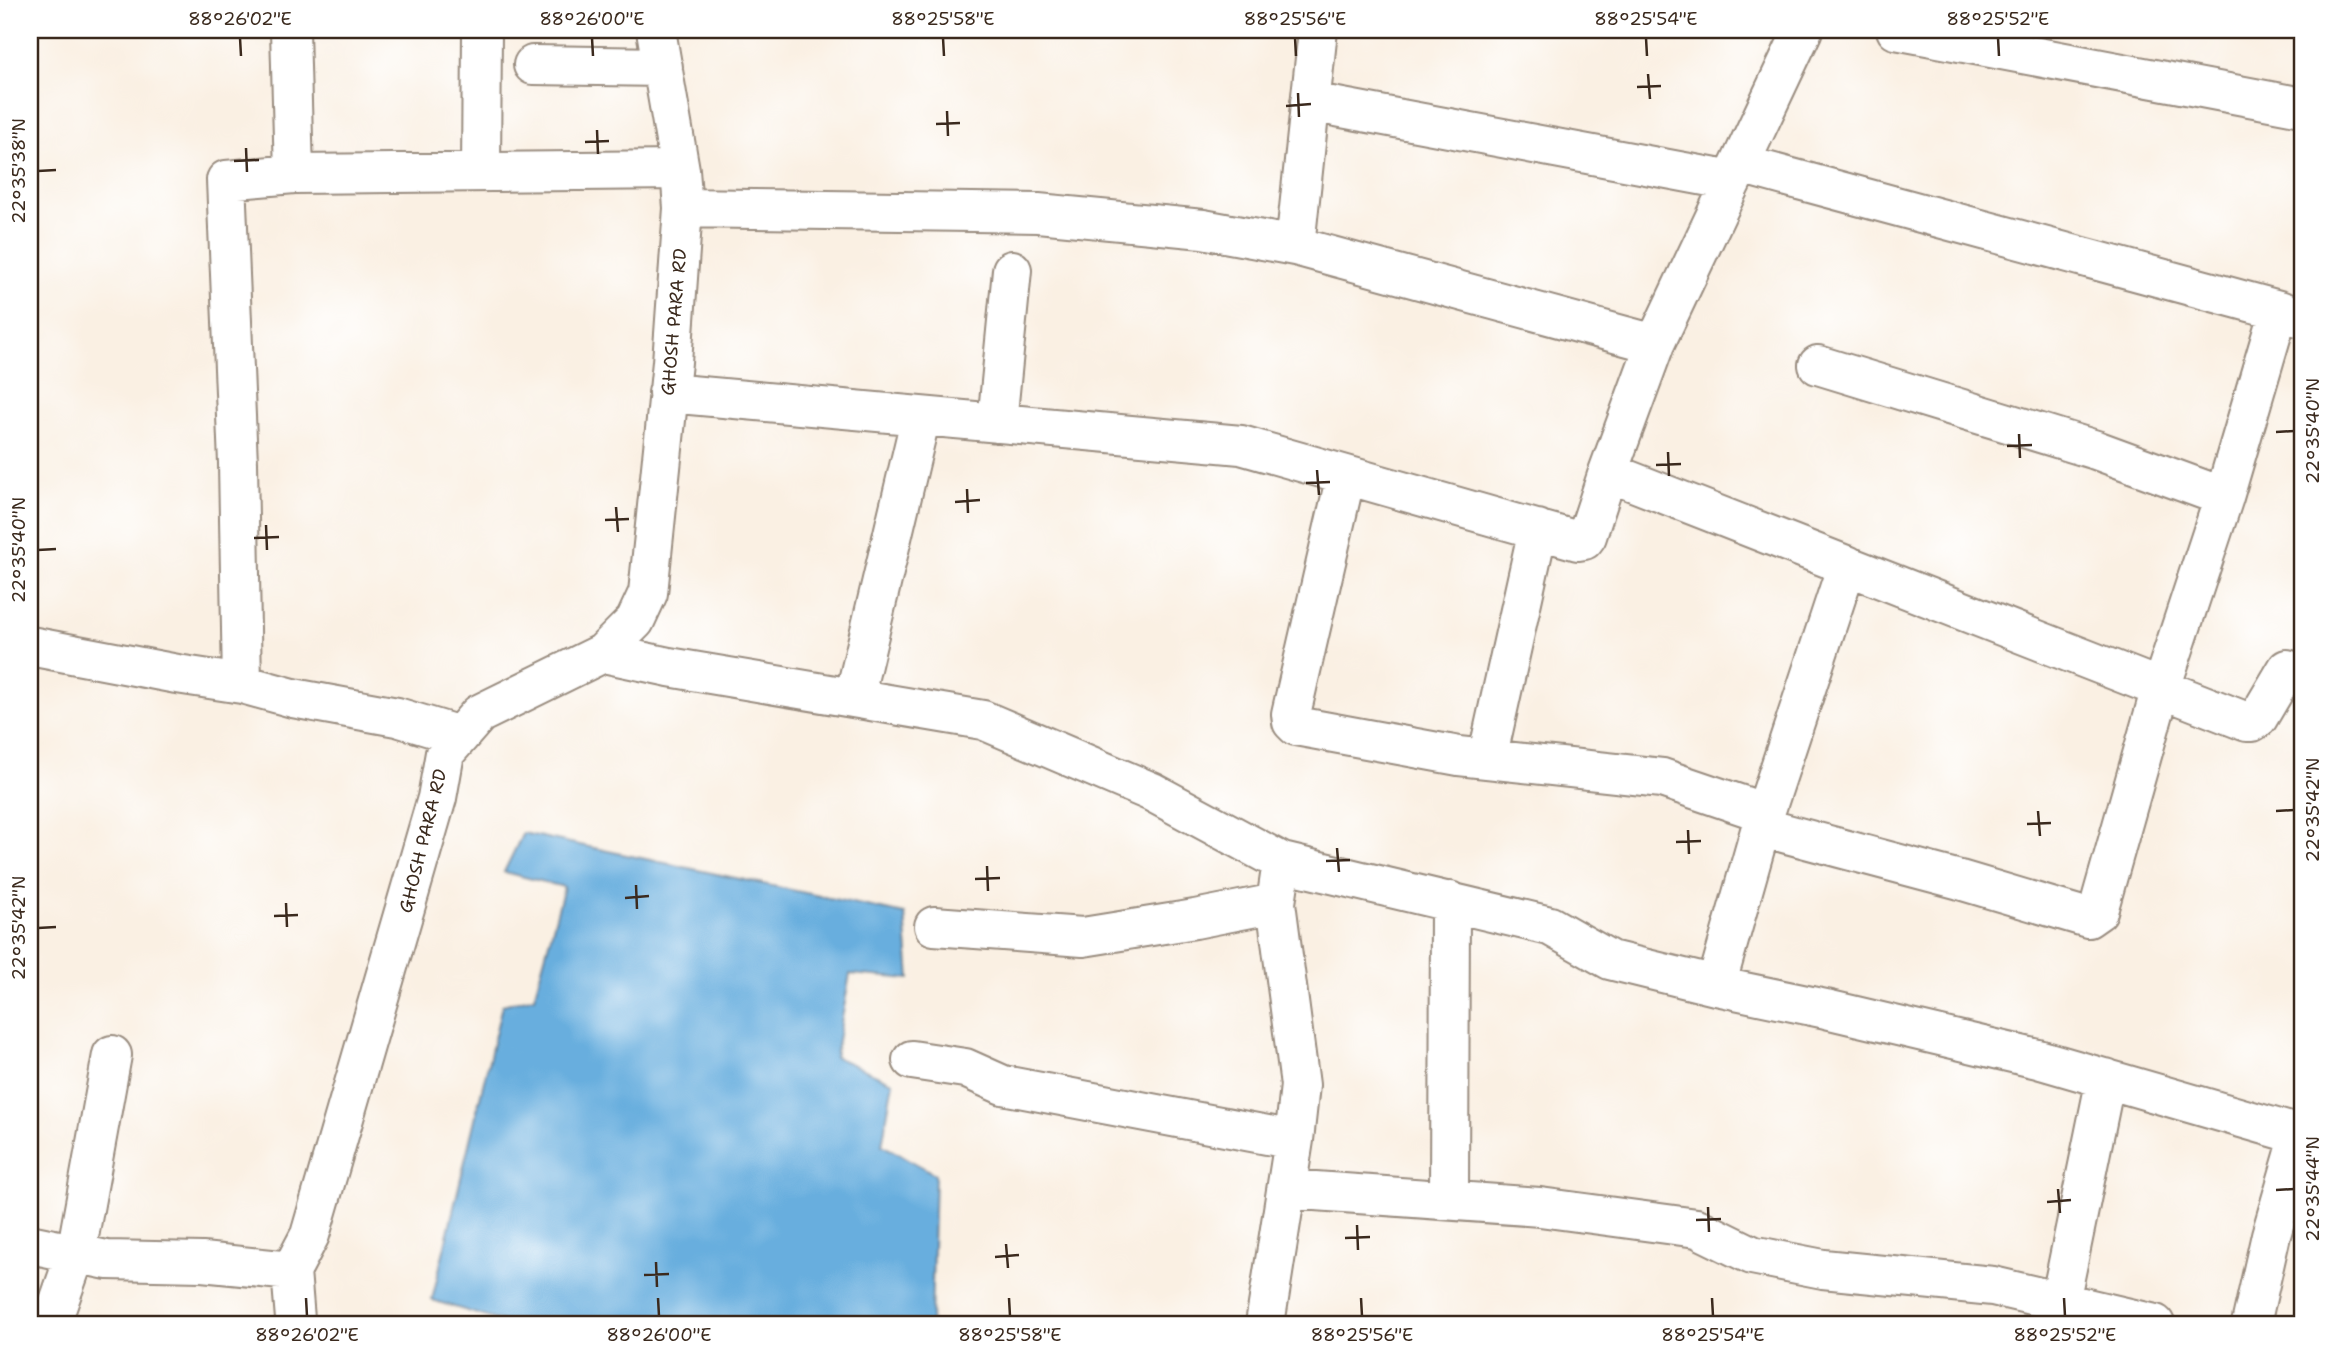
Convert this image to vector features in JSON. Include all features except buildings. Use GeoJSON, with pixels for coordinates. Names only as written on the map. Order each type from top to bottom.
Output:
{"type":"FeatureCollection","features":[{"type":"Feature","properties":{"kind":"street"},"geometry":{"type":"LineString","coordinates":[[290,30],[294,174]]}},
{"type":"Feature","properties":{"kind":"street"},"geometry":{"type":"LineString","coordinates":[[481,173],[482,30]]}},
{"type":"Feature","properties":{"kind":"street","name":"GHOSH PARA RD"},"geometry":{"type":"LineString","coordinates":[[292,1271],[310,1235],[437,798],[445,753],[479,714],[603,653],[635,621],[648,593],[683,208],[681,170],[656,30]]}},
{"type":"Feature","properties":{"kind":"street"},"geometry":{"type":"LineString","coordinates":[[1295,246],[1318,30]]}},
{"type":"Feature","properties":{"kind":"street"},"geometry":{"type":"LineString","coordinates":[[668,393],[1241,445],[1578,541],[1584,540],[1655,344],[1803,30]]}},
{"type":"Feature","properties":{"kind":"street"},"geometry":{"type":"LineString","coordinates":[[1896,30],[2302,107]]}},
{"type":"Feature","properties":{"kind":"street"},"geometry":{"type":"LineString","coordinates":[[533,65],[663,67]]}},
{"type":"Feature","properties":{"kind":"street"},"geometry":{"type":"LineString","coordinates":[[1310,102],[1736,173],[2291,314],[2224,497],[2161,688],[2098,911],[2088,918],[1763,820],[1662,778],[1486,759],[1296,726],[1292,722],[1291,714],[1346,475]]}},
{"type":"Feature","properties":{"kind":"street"},"geometry":{"type":"LineString","coordinates":[[242,684],[238,463],[226,180],[294,174],[681,170]]}},
{"type":"Feature","properties":{"kind":"street"},"geometry":{"type":"LineString","coordinates":[[683,208],[1038,214],[1202,229],[1295,246],[1655,344]]}},
{"type":"Feature","properties":{"kind":"street"},"geometry":{"type":"LineString","coordinates":[[998,423],[1012,270]]}},
{"type":"Feature","properties":{"kind":"street"},"geometry":{"type":"LineString","coordinates":[[1818,365],[2096,450],[2224,497]]}},
{"type":"Feature","properties":{"kind":"street"},"geometry":{"type":"LineString","coordinates":[[854,698],[920,416]]}},
{"type":"Feature","properties":{"kind":"street"},"geometry":{"type":"LineString","coordinates":[[1608,472],[2252,722],[2258,718],[2287,669],[2302,674]]}},
{"type":"Feature","properties":{"kind":"street"},"geometry":{"type":"LineString","coordinates":[[1486,759],[1538,529]]}},
{"type":"Feature","properties":{"kind":"street"},"geometry":{"type":"LineString","coordinates":[[1716,986],[1763,820],[1847,565]]}},
{"type":"Feature","properties":{"kind":"street"},"geometry":{"type":"LineString","coordinates":[[30,646],[242,684],[293,698],[397,717],[460,736]]}},
{"type":"Feature","properties":{"kind":"street"},"geometry":{"type":"LineString","coordinates":[[603,653],[669,667],[983,720],[1152,792],[1282,862],[1550,926],[1610,960],[2038,1059],[2301,1134],[2272,1235],[2251,1324]]}},
{"type":"Feature","properties":{"kind":"street"},"geometry":{"type":"LineString","coordinates":[[1265,1324],[1287,1189],[1300,1085],[1276,903],[1282,862]]}},
{"type":"Feature","properties":{"kind":"street"},"geometry":{"type":"LineString","coordinates":[[1449,1200],[1450,901]]}},
{"type":"Feature","properties":{"kind":"street"},"geometry":{"type":"LineString","coordinates":[[934,926],[1083,937],[1276,903]]}},
{"type":"Feature","properties":{"kind":"street"},"geometry":{"type":"LineString","coordinates":[[51,1324],[76,1253],[112,1055]]}},
{"type":"Feature","properties":{"kind":"street"},"geometry":{"type":"LineString","coordinates":[[912,1060],[965,1068],[1003,1085],[1294,1140]]}},
{"type":"Feature","properties":{"kind":"street"},"geometry":{"type":"LineString","coordinates":[[2059,1313],[2106,1078]]}},
{"type":"Feature","properties":{"kind":"street"},"geometry":{"type":"LineString","coordinates":[[1287,1189],[1540,1207],[1696,1228],[1752,1255],[1823,1269],[1993,1286],[2059,1313],[2155,1324]]}},
{"type":"Feature","properties":{"kind":"street"},"geometry":{"type":"LineString","coordinates":[[30,1244],[107,1260],[202,1262],[292,1271],[297,1324]]}},
{"type":"Feature","properties":{"kind":"water"},"geometry":{"type":"Polygon","coordinates":[[[523,833],[905,914],[910,979],[850,974],[835,1057],[893,1082],[882,1145],[935,1174],[931,1324],[509,1324],[432,1300],[502,1005],[534,997],[564,887],[504,872],[523,833]]]}}]}
